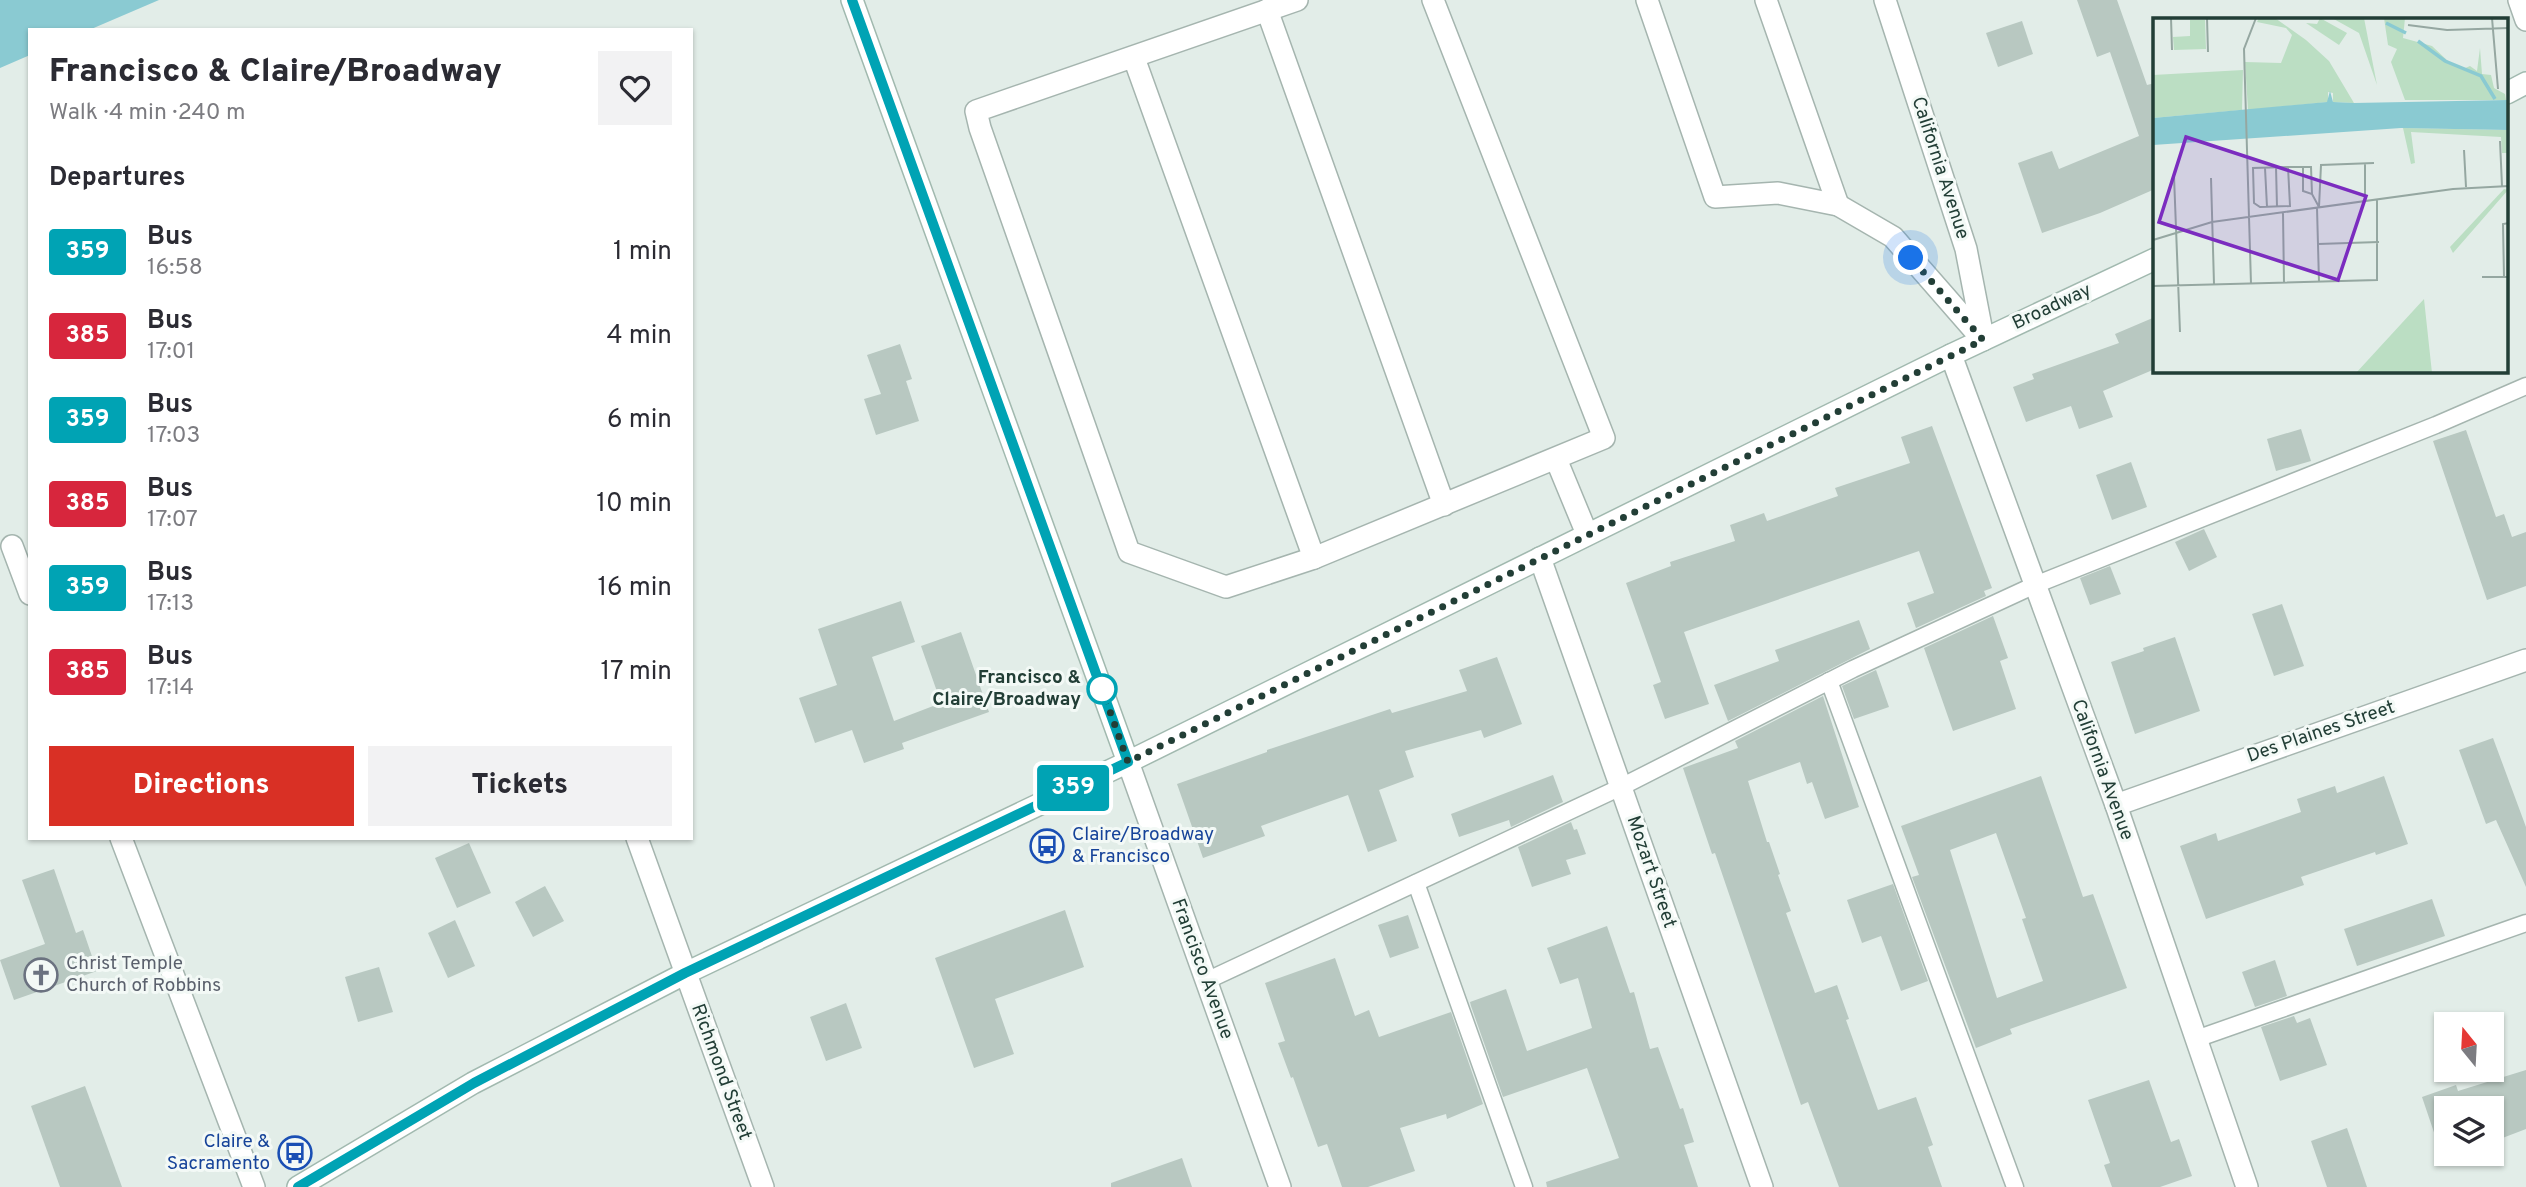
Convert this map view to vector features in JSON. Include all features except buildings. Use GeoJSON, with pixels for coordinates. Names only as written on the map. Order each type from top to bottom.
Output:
{"type":"FeatureCollection","features":[{"type":"Feature","properties":{"kind":"street","name":"Francisco Avenue"},"geometry":{"type":"LineString","coordinates":[[852,0],[1280,1187]]}},
{"type":"Feature","properties":{"kind":"street"},"geometry":{"type":"LineString","coordinates":[[1297,0],[976,111],[1129,552],[1226,587],[1314,558],[1604,438],[1433,0]]}},
{"type":"Feature","properties":{"kind":"street"},"geometry":{"type":"LineString","coordinates":[[1647,0],[1715,197],[1778,193],[1838,205],[1893,237],[1983,340]]}},
{"type":"Feature","properties":{"kind":"street"},"geometry":{"type":"LineString","coordinates":[[1766,0],[1838,205]]}},
{"type":"Feature","properties":{"kind":"street"},"geometry":{"type":"LineString","coordinates":[[2519,0],[2526,20]]}},
{"type":"Feature","properties":{"kind":"street","name":"California Avenue"},"geometry":{"type":"LineString","coordinates":[[1891,2],[1966,249],[1983,340]]}},
{"type":"Feature","properties":{"kind":"street"},"geometry":{"type":"LineString","coordinates":[[1267,10],[1444,505]]}},
{"type":"Feature","properties":{"kind":"street"},"geometry":{"type":"LineString","coordinates":[[1133,58],[1314,558]]}},
{"type":"Feature","properties":{"kind":"street"},"geometry":{"type":"LineString","coordinates":[[2508,92],[2526,83]]}},
{"type":"Feature","properties":{"kind":"street","name":"Broadway"},"geometry":{"type":"LineString","coordinates":[[298,1187],[474,1083],[685,973],[1128,762],[1951,355],[2153,260]]}},
{"type":"Feature","properties":{"kind":"street","name":"California Avenue"},"geometry":{"type":"LineString","coordinates":[[1951,355],[2116,805],[2247,1187]]}},
{"type":"Feature","properties":{"kind":"street"},"geometry":{"type":"LineString","coordinates":[[1556,459],[1587,534]]}},
{"type":"Feature","properties":{"kind":"street"},"geometry":{"type":"LineString","coordinates":[[6,548],[28,590]]}},
{"type":"Feature","properties":{"kind":"street","name":"Mozart Street"},"geometry":{"type":"LineString","coordinates":[[1540,558],[1762,1187]]}},
{"type":"Feature","properties":{"kind":"street","name":"Des Plaines Street"},"geometry":{"type":"LineString","coordinates":[[2116,805],[2526,660]]}},
{"type":"Feature","properties":{"kind":"street"},"geometry":{"type":"LineString","coordinates":[[122,840],[254,1187]]}},
{"type":"Feature","properties":{"kind":"street","name":"Richmond Street"},"geometry":{"type":"LineString","coordinates":[[638,840],[763,1187]]}},
{"type":"Feature","properties":{"kind":"lane"},"geometry":{"type":"LineString","coordinates":[[1206,981],[1621,787],[1829,681],[2035,585],[2459,416],[2526,386]]}},
{"type":"Feature","properties":{"kind":"lane"},"geometry":{"type":"LineString","coordinates":[[1829,681],[2015,1187]]}},
{"type":"Feature","properties":{"kind":"lane"},"geometry":{"type":"LineString","coordinates":[[1416,883],[1524,1187]]}},
{"type":"Feature","properties":{"kind":"lane"},"geometry":{"type":"LineString","coordinates":[[2196,1039],[2526,923]]}},
{"type":"Feature","properties":{"kind":"water"},"geometry":{"type":"Polygon","coordinates":[[[0,0],[159,0],[94,28],[28,28],[28,56],[0,68],[0,0]]]}},
{"type":"Feature","properties":{"kind":"bus line","name":"359"},"geometry":{"type":"LineString","coordinates":[[298,1187],[474,1083],[685,973],[1128,762],[852,0]]}},
{"type":"Feature","properties":{"kind":"place","name":"Francisco & Claire/Broadway"},"geometry":{"type":"Point","coordinates":[1102,689]}},
{"type":"Feature","properties":{"kind":"place","name":"Claire/Broadway & Francisco"},"geometry":{"type":"Point","coordinates":[1047,846]}},
{"type":"Feature","properties":{"kind":"place","name":"Christ Temple Church of Robbins"},"geometry":{"type":"Point","coordinates":[41,975]}},
{"type":"Feature","properties":{"kind":"place","name":"Claire & Sacramento"},"geometry":{"type":"Point","coordinates":[295,1153]}},
{"type":"Feature","properties":{"kind":"route"},"geometry":{"type":"LineString","coordinates":[[1102,689],[1128,762],[1983,340],[1911,258]]}}]}
